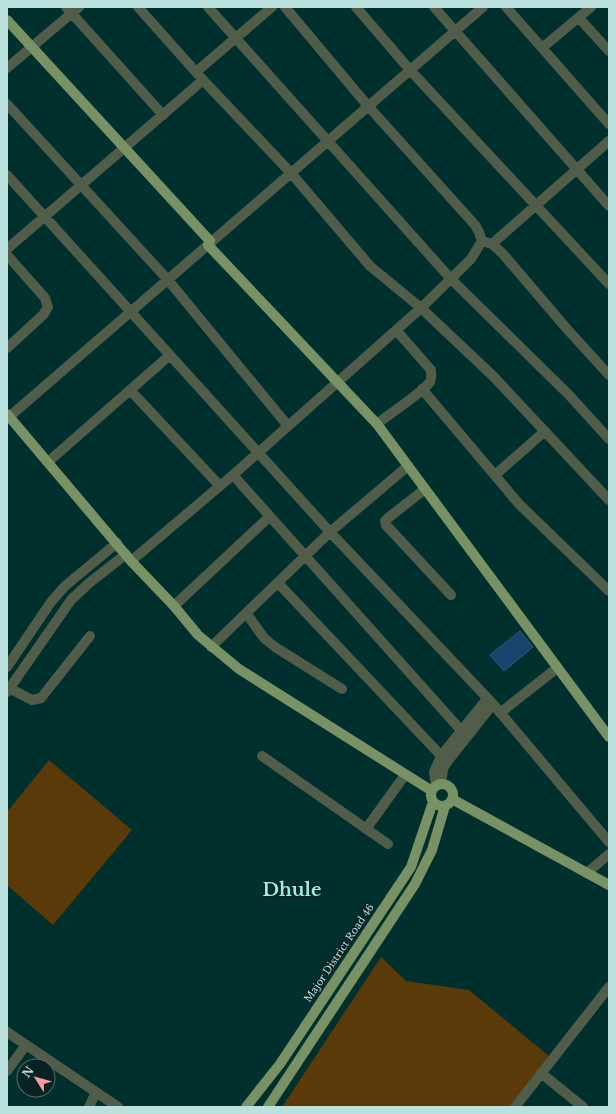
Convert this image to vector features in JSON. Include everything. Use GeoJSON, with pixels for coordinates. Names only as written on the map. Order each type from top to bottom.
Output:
{"type":"FeatureCollection","features":[{"type":"Feature","properties":{"kind":"main road"},"geometry":{"type":"LineString","coordinates":[[7,20],[210,241],[208,245],[377,424],[609,738]]}},
{"type":"Feature","properties":{"kind":"main road"},"geometry":{"type":"LineString","coordinates":[[8,415],[129,558],[174,606],[198,635],[211,647],[238,669],[405,775],[436,787],[447,785],[451,789],[449,803],[432,850],[415,884],[268,1107]]}},
{"type":"Feature","properties":{"kind":"main road"},"geometry":{"type":"LineString","coordinates":[[436,787],[431,798],[433,802],[441,806],[449,803],[609,885]]}},
{"type":"Feature","properties":{"kind":"main road","name":"Major District Road 46"},"geometry":{"type":"LineString","coordinates":[[246,1107],[280,1064],[411,867],[433,802]]}},
{"type":"Feature","properties":{"kind":"street"},"geometry":{"type":"LineString","coordinates":[[138,7],[199,76],[291,173],[370,266],[421,308],[493,376],[609,500]]}},
{"type":"Feature","properties":{"kind":"street"},"geometry":{"type":"LineString","coordinates":[[208,7],[451,279],[570,396],[609,439]]}},
{"type":"Feature","properties":{"kind":"street"},"geometry":{"type":"LineString","coordinates":[[7,249],[163,115],[236,38],[272,7]]}},
{"type":"Feature","properties":{"kind":"street"},"geometry":{"type":"LineString","coordinates":[[90,636],[41,698],[32,700],[8,690],[71,600],[88,584],[129,558],[233,475],[421,308],[471,259],[482,241],[475,225],[368,106],[285,7]]}},
{"type":"Feature","properties":{"kind":"street"},"geometry":{"type":"LineString","coordinates":[[356,7],[410,70],[609,284]]}},
{"type":"Feature","properties":{"kind":"street"},"geometry":{"type":"LineString","coordinates":[[434,7],[609,206]]}},
{"type":"Feature","properties":{"kind":"street"},"geometry":{"type":"LineString","coordinates":[[8,415],[131,312],[482,7]]}},
{"type":"Feature","properties":{"kind":"street"},"geometry":{"type":"LineString","coordinates":[[506,7],[609,124]]}},
{"type":"Feature","properties":{"kind":"street"},"geometry":{"type":"LineString","coordinates":[[542,48],[591,7]]}},
{"type":"Feature","properties":{"kind":"street"},"geometry":{"type":"LineString","coordinates":[[7,68],[72,9],[163,115]]}},
{"type":"Feature","properties":{"kind":"street"},"geometry":{"type":"LineString","coordinates":[[579,18],[609,51]]}},
{"type":"Feature","properties":{"kind":"street"},"geometry":{"type":"LineString","coordinates":[[7,104],[168,280],[288,426]]}},
{"type":"Feature","properties":{"kind":"street"},"geometry":{"type":"LineString","coordinates":[[492,244],[609,141]]}},
{"type":"Feature","properties":{"kind":"street"},"geometry":{"type":"LineString","coordinates":[[7,175],[330,532],[490,701],[609,842]]}},
{"type":"Feature","properties":{"kind":"street"},"geometry":{"type":"LineString","coordinates":[[482,241],[492,244],[503,254],[566,329],[609,375]]}},
{"type":"Feature","properties":{"kind":"street"},"geometry":{"type":"LineString","coordinates":[[7,255],[45,298],[48,307],[42,315],[7,348]]}},
{"type":"Feature","properties":{"kind":"street"},"geometry":{"type":"LineString","coordinates":[[377,424],[422,389],[430,382],[432,376],[431,370],[396,330]]}},
{"type":"Feature","properties":{"kind":"street"},"geometry":{"type":"LineString","coordinates":[[48,462],[170,355]]}},
{"type":"Feature","properties":{"kind":"street"},"geometry":{"type":"LineString","coordinates":[[422,389],[523,508],[609,591]]}},
{"type":"Feature","properties":{"kind":"street"},"geometry":{"type":"LineString","coordinates":[[130,390],[220,486]]}},
{"type":"Feature","properties":{"kind":"street"},"geometry":{"type":"LineString","coordinates":[[494,475],[544,431]]}},
{"type":"Feature","properties":{"kind":"street"},"geometry":{"type":"LineString","coordinates":[[211,647],[330,532],[408,466]]}},
{"type":"Feature","properties":{"kind":"street"},"geometry":{"type":"LineString","coordinates":[[233,475],[463,734]]}},
{"type":"Feature","properties":{"kind":"street"},"geometry":{"type":"LineString","coordinates":[[425,489],[385,521],[386,525],[451,595]]}},
{"type":"Feature","properties":{"kind":"street"},"geometry":{"type":"LineString","coordinates":[[174,606],[269,517]]}},
{"type":"Feature","properties":{"kind":"street"},"geometry":{"type":"LineString","coordinates":[[7,667],[51,602],[65,586],[117,543]]}},
{"type":"Feature","properties":{"kind":"street"},"geometry":{"type":"LineString","coordinates":[[278,583],[444,759]]}},
{"type":"Feature","properties":{"kind":"street"},"geometry":{"type":"LineString","coordinates":[[246,613],[264,638],[275,647],[342,689]]}},
{"type":"Feature","properties":{"kind":"street"},"geometry":{"type":"LineString","coordinates":[[500,713],[557,668]]}},
{"type":"Feature","properties":{"kind":"street"},"geometry":{"type":"LineString","coordinates":[[436,787],[441,776],[444,759],[490,701]]}},
{"type":"Feature","properties":{"kind":"street"},"geometry":{"type":"LineString","coordinates":[[262,756],[388,844]]}},
{"type":"Feature","properties":{"kind":"street"},"geometry":{"type":"LineString","coordinates":[[366,829],[405,775]]}},
{"type":"Feature","properties":{"kind":"street"},"geometry":{"type":"LineString","coordinates":[[587,873],[609,854]]}},
{"type":"Feature","properties":{"kind":"street"},"geometry":{"type":"LineString","coordinates":[[515,1107],[609,987]]}},
{"type":"Feature","properties":{"kind":"street"},"geometry":{"type":"LineString","coordinates":[[7,1032],[118,1107]]}},
{"type":"Feature","properties":{"kind":"street"},"geometry":{"type":"LineString","coordinates":[[7,1071],[26,1045]]}},
{"type":"Feature","properties":{"kind":"street"},"geometry":{"type":"LineString","coordinates":[[541,1073],[583,1107]]}},
{"type":"Feature","properties":{"kind":"street"},"geometry":{"type":"LineString","coordinates":[[89,1107],[96,1092]]}},
{"type":"Feature","properties":{"kind":"shaded area"},"geometry":{"type":"Polygon","coordinates":[[[49,760],[132,830],[53,925],[7,885],[7,812],[49,760]]]}},
{"type":"Feature","properties":{"kind":"shaded area"},"geometry":{"type":"Polygon","coordinates":[[[381,957],[406,981],[469,990],[549,1056],[509,1107],[282,1107],[381,957]]]}},
{"type":"Feature","properties":{"kind":"building"},"geometry":{"type":"Polygon","coordinates":[[[520,631],[533,647],[504,671],[490,655],[520,631]]]}},
{"type":"Feature","properties":{"kind":"district","name":"Dhule"},"geometry":{"type":"Point","coordinates":[292,890]}}]}
